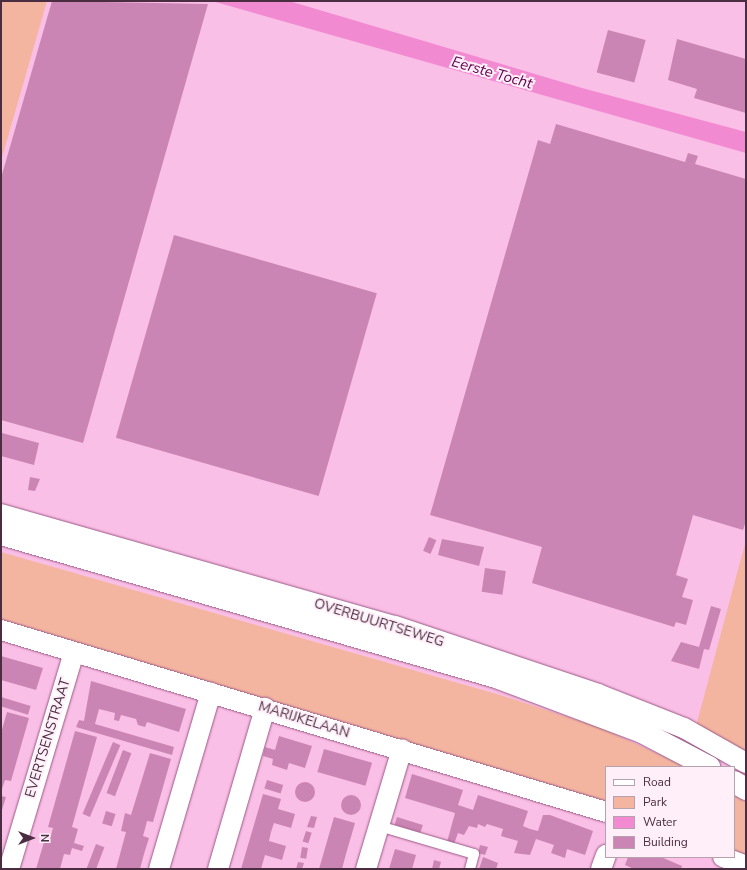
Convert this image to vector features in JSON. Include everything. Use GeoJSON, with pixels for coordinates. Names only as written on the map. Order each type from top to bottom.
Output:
{"type":"FeatureCollection","features":[{"type":"Feature","properties":{"kind":"main road","name":"OVERBUURTSEWEG"},"geometry":{"type":"LineString","coordinates":[[1,534],[496,677],[642,732],[707,766]]}},
{"type":"Feature","properties":{"kind":"main road"},"geometry":{"type":"LineString","coordinates":[[735,783],[746,789]]}},
{"type":"Feature","properties":{"kind":"street","name":"OVERBUURTSEWEG"},"geometry":{"type":"LineString","coordinates":[[1,514],[395,626],[598,694],[684,728],[746,763]]}},
{"type":"Feature","properties":{"kind":"street","name":"MARIJKELAAN"},"geometry":{"type":"LineString","coordinates":[[1,630],[74,653],[402,749],[605,812]]}},
{"type":"Feature","properties":{"kind":"street","name":"EVERTSENSTRAAT"},"geometry":{"type":"LineString","coordinates":[[9,869],[74,653]]}},
{"type":"Feature","properties":{"kind":"street"},"geometry":{"type":"LineString","coordinates":[[159,869],[211,692]]}},
{"type":"Feature","properties":{"kind":"street"},"geometry":{"type":"LineString","coordinates":[[218,869],[265,708]]}},
{"type":"Feature","properties":{"kind":"street"},"geometry":{"type":"LineString","coordinates":[[366,869],[402,749]]}},
{"type":"Feature","properties":{"kind":"street"},"geometry":{"type":"LineString","coordinates":[[601,869],[605,858]]}},
{"type":"Feature","properties":{"kind":"street"},"geometry":{"type":"LineString","coordinates":[[726,858],[746,866]]}},
{"type":"Feature","properties":{"kind":"lane"},"geometry":{"type":"LineString","coordinates":[[379,826],[474,854],[470,869]]}},
{"type":"Feature","properties":{"kind":"green space"},"geometry":{"type":"Polygon","coordinates":[[[1,1],[47,1],[1,161],[1,1]]]}},
{"type":"Feature","properties":{"kind":"green space"},"geometry":{"type":"Polygon","coordinates":[[[746,540],[746,752],[696,726],[746,540]]]}},
{"type":"Feature","properties":{"kind":"green space"},"geometry":{"type":"Polygon","coordinates":[[[1,552],[500,695],[601,728],[685,766],[605,766],[605,806],[1,625],[1,552]]]}},
{"type":"Feature","properties":{"kind":"green space"},"geometry":{"type":"Polygon","coordinates":[[[735,796],[746,802],[746,862],[735,857],[735,796]]]}},
{"type":"Feature","properties":{"kind":"water","name":"Eerste Tocht"},"geometry":{"type":"Polygon","coordinates":[[[212,1],[289,1],[582,88],[746,132],[746,153],[212,1]]]}},
{"type":"Feature","properties":{"kind":"building"},"geometry":{"type":"Polygon","coordinates":[[[52,1],[208,4],[83,443],[1,420],[1,178],[52,1]]]}},
{"type":"Feature","properties":{"kind":"building"},"geometry":{"type":"Polygon","coordinates":[[[608,30],[646,40],[634,83],[597,73],[608,30]]]}},
{"type":"Feature","properties":{"kind":"building"},"geometry":{"type":"Polygon","coordinates":[[[677,39],[746,59],[746,113],[694,98],[697,89],[668,80],[677,39]]]}},
{"type":"Feature","properties":{"kind":"building"},"geometry":{"type":"Polygon","coordinates":[[[556,124],[685,162],[688,153],[698,156],[695,164],[746,179],[746,521],[743,530],[693,515],[676,575],[688,579],[682,597],[693,600],[686,625],[676,622],[674,627],[532,583],[542,547],[430,515],[538,140],[550,144],[556,124]]]}},
{"type":"Feature","properties":{"kind":"building"},"geometry":{"type":"Polygon","coordinates":[[[174,235],[377,293],[319,496],[116,438],[174,235]]]}},
{"type":"Feature","properties":{"kind":"building"},"geometry":{"type":"Polygon","coordinates":[[[2,433],[39,443],[34,465],[1,456],[2,433]]]}},
{"type":"Feature","properties":{"kind":"building"},"geometry":{"type":"Polygon","coordinates":[[[30,477],[40,479],[35,491],[28,490],[30,477]]]}},
{"type":"Feature","properties":{"kind":"building"},"geometry":{"type":"Polygon","coordinates":[[[429,537],[436,540],[431,554],[423,551],[429,537]]]}},
{"type":"Feature","properties":{"kind":"building"},"geometry":{"type":"Polygon","coordinates":[[[442,539],[484,547],[479,566],[438,555],[442,539]]]}},
{"type":"Feature","properties":{"kind":"building"},"geometry":{"type":"Polygon","coordinates":[[[485,568],[506,571],[502,595],[482,592],[485,568]]]}},
{"type":"Feature","properties":{"kind":"building"},"geometry":{"type":"Polygon","coordinates":[[[711,606],[721,609],[709,650],[704,649],[699,669],[671,661],[681,642],[699,647],[711,606]]]}},
{"type":"Feature","properties":{"kind":"building"},"geometry":{"type":"Polygon","coordinates":[[[1,656],[43,668],[36,690],[1,680],[1,656]]]}},
{"type":"Feature","properties":{"kind":"building"},"geometry":{"type":"Polygon","coordinates":[[[91,681],[186,709],[179,732],[147,722],[145,727],[138,725],[136,719],[121,715],[119,721],[114,720],[115,713],[99,709],[95,724],[174,747],[172,755],[76,727],[79,720],[84,721],[91,681]]]}},
{"type":"Feature","properties":{"kind":"building"},"geometry":{"type":"Polygon","coordinates":[[[1,697],[31,706],[28,715],[1,706],[1,697]]]}},
{"type":"Feature","properties":{"kind":"building"},"geometry":{"type":"Polygon","coordinates":[[[7,712],[29,718],[11,781],[5,780],[1,792],[1,733],[7,712]]]}},
{"type":"Feature","properties":{"kind":"building"},"geometry":{"type":"Polygon","coordinates":[[[75,731],[97,737],[72,827],[78,829],[74,843],[84,846],[82,851],[72,848],[70,855],[64,854],[60,869],[36,869],[44,842],[49,843],[53,828],[48,827],[75,731]]]}},
{"type":"Feature","properties":{"kind":"building"},"geometry":{"type":"Polygon","coordinates":[[[279,736],[312,746],[305,768],[289,763],[287,770],[272,765],[273,759],[263,756],[265,747],[275,750],[279,736]]]}},
{"type":"Feature","properties":{"kind":"building"},"geometry":{"type":"Polygon","coordinates":[[[113,742],[120,745],[90,817],[83,814],[113,742]]]}},
{"type":"Feature","properties":{"kind":"building"},"geometry":{"type":"Polygon","coordinates":[[[324,749],[372,763],[365,786],[317,772],[324,749]]]}},
{"type":"Feature","properties":{"kind":"building"},"geometry":{"type":"Polygon","coordinates":[[[123,750],[131,753],[115,796],[107,793],[123,750]]]}},
{"type":"Feature","properties":{"kind":"building"},"geometry":{"type":"Polygon","coordinates":[[[150,753],[171,759],[153,822],[147,821],[143,836],[149,838],[140,869],[116,869],[126,832],[121,831],[125,813],[131,815],[150,753]]]}},
{"type":"Feature","properties":{"kind":"building"},"geometry":{"type":"Polygon","coordinates":[[[412,774],[463,790],[458,805],[473,810],[478,795],[528,811],[523,826],[530,829],[538,831],[543,815],[550,815],[593,831],[585,855],[567,849],[565,858],[551,853],[554,845],[536,839],[530,855],[514,853],[518,841],[501,836],[503,829],[487,824],[485,827],[478,824],[477,828],[469,826],[464,835],[458,833],[454,844],[447,842],[455,813],[405,798],[412,774]]]}},
{"type":"Feature","properties":{"kind":"building"},"geometry":{"type":"Polygon","coordinates":[[[267,780],[283,785],[281,794],[264,789],[267,780]]]}},
{"type":"Feature","properties":{"kind":"building"},"geometry":{"type":"Polygon","coordinates":[[[305,782],[312,785],[315,792],[312,799],[305,802],[298,799],[295,792],[298,785],[305,782]]]}},
{"type":"Feature","properties":{"kind":"building"},"geometry":{"type":"Polygon","coordinates":[[[263,794],[281,799],[278,809],[295,814],[291,828],[274,823],[271,832],[269,841],[286,846],[282,860],[265,855],[261,869],[241,869],[263,794]]]}},
{"type":"Feature","properties":{"kind":"building"},"geometry":{"type":"Polygon","coordinates":[[[351,795],[358,798],[361,805],[358,812],[351,815],[344,812],[341,805],[344,798],[351,795]]]}},
{"type":"Feature","properties":{"kind":"building"},"geometry":{"type":"Polygon","coordinates":[[[1,796],[6,797],[1,813],[1,796]]]}},
{"type":"Feature","properties":{"kind":"building"},"geometry":{"type":"Polygon","coordinates":[[[106,811],[116,814],[112,826],[102,823],[106,811]]]}},
{"type":"Feature","properties":{"kind":"building"},"geometry":{"type":"Polygon","coordinates":[[[311,816],[317,817],[314,828],[307,827],[311,816]]]}},
{"type":"Feature","properties":{"kind":"building"},"geometry":{"type":"Polygon","coordinates":[[[334,817],[355,823],[342,869],[319,869],[334,817]]]}},
{"type":"Feature","properties":{"kind":"building"},"geometry":{"type":"Polygon","coordinates":[[[397,817],[423,825],[420,833],[395,825],[397,817]]]}},
{"type":"Feature","properties":{"kind":"building"},"geometry":{"type":"Polygon","coordinates":[[[306,831],[312,833],[308,843],[303,841],[306,831]]]}},
{"type":"Feature","properties":{"kind":"building"},"geometry":{"type":"Polygon","coordinates":[[[96,844],[104,847],[96,869],[87,868],[96,844]]]}},
{"type":"Feature","properties":{"kind":"building"},"geometry":{"type":"Polygon","coordinates":[[[480,845],[488,847],[485,855],[478,853],[480,845]]]}},
{"type":"Feature","properties":{"kind":"building"},"geometry":{"type":"Polygon","coordinates":[[[302,847],[308,848],[306,859],[300,858],[302,847]]]}},
{"type":"Feature","properties":{"kind":"building"},"geometry":{"type":"Polygon","coordinates":[[[395,849],[416,855],[412,869],[389,869],[395,849]]]}},
{"type":"Feature","properties":{"kind":"building"},"geometry":{"type":"Polygon","coordinates":[[[483,857],[498,863],[496,869],[479,869],[483,857]]]}},
{"type":"Feature","properties":{"kind":"building"},"geometry":{"type":"Polygon","coordinates":[[[628,858],[663,858],[682,866],[681,869],[634,869],[625,865],[628,858]]]}},
{"type":"Feature","properties":{"kind":"building"},"geometry":{"type":"Polygon","coordinates":[[[434,860],[441,862],[439,869],[432,869],[434,860]]]}},
{"type":"Feature","properties":{"kind":"building"},"geometry":{"type":"Polygon","coordinates":[[[298,862],[304,863],[302,869],[296,869],[298,862]]]}}]}
